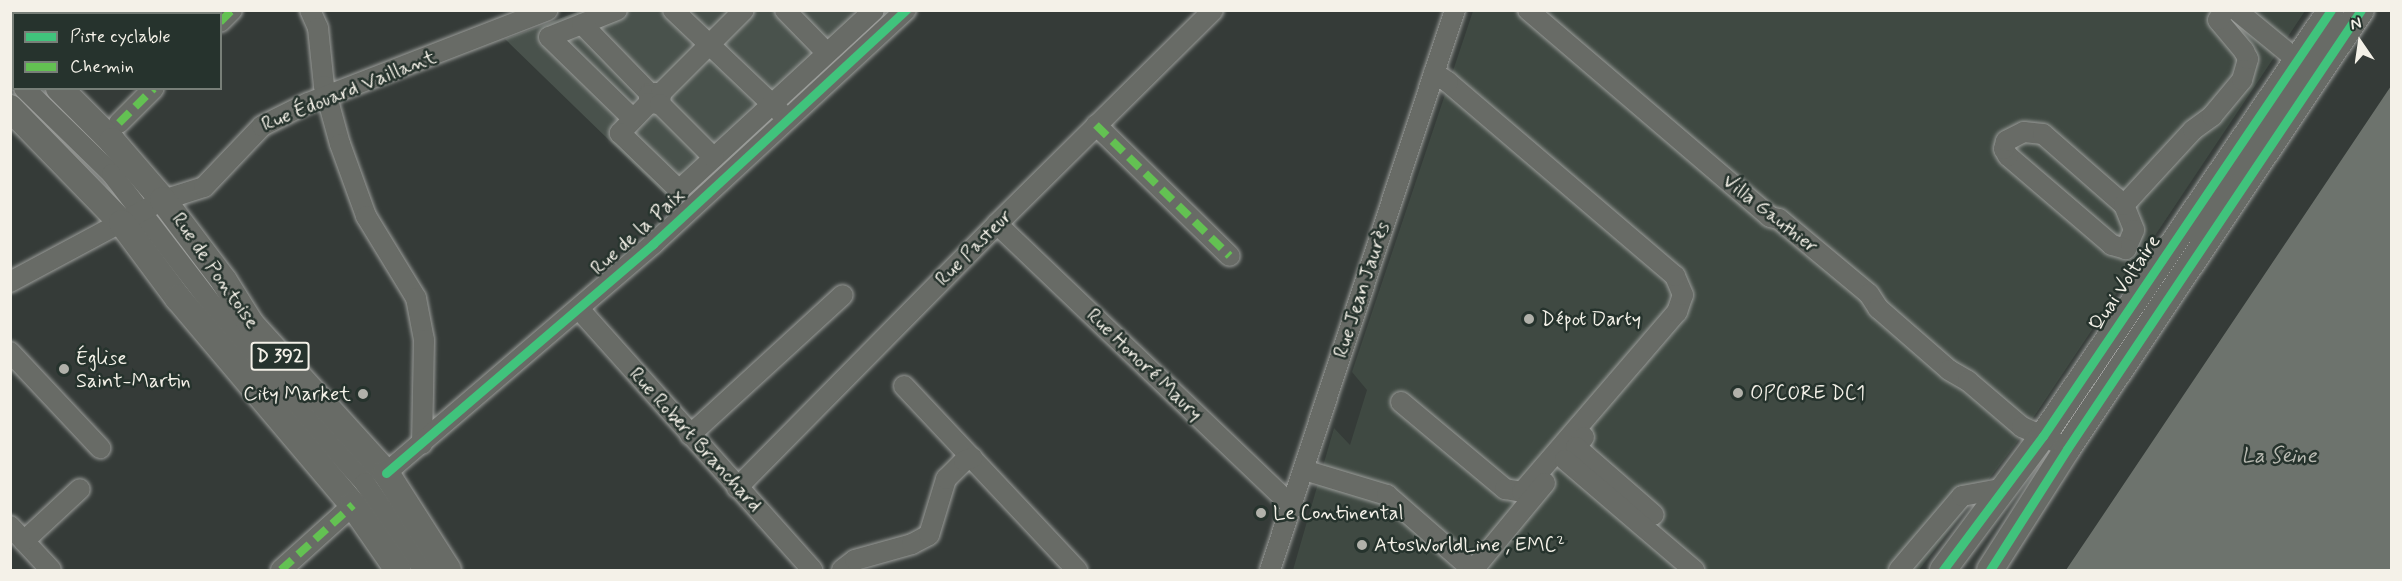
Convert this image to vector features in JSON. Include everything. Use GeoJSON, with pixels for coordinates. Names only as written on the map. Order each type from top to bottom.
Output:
{"type":"FeatureCollection","features":[{"type":"Feature","properties":{"kind":"main road","name":"Quai Voltaire"},"geometry":{"type":"LineString","coordinates":[[1943,570],[2043,436],[2331,10]]}},
{"type":"Feature","properties":{"kind":"main road"},"geometry":{"type":"LineString","coordinates":[[1990,570],[2067,448],[2361,10]]}},
{"type":"Feature","properties":{"kind":"main road","name":"D 392"},"geometry":{"type":"LineString","coordinates":[[62,90],[116,132]]}},
{"type":"Feature","properties":{"kind":"main road","name":"D 392"},"geometry":{"type":"LineString","coordinates":[[10,108],[142,211]]}},
{"type":"Feature","properties":{"kind":"main road","name":"Rue de Pontoise"},"geometry":{"type":"LineString","coordinates":[[116,132],[142,211],[178,298],[353,506],[398,570]]}},
{"type":"Feature","properties":{"kind":"main road","name":"Rue de Pontoise"},"geometry":{"type":"LineString","coordinates":[[142,211],[224,281],[251,324],[386,473],[448,570]]}},
{"type":"Feature","properties":{"kind":"street"},"geometry":{"type":"LineString","coordinates":[[310,10],[318,28],[327,98],[340,144],[366,216],[416,298],[424,340],[422,444]]}},
{"type":"Feature","properties":{"kind":"street","name":"Rue Édouard Vaillant"},"geometry":{"type":"LineString","coordinates":[[10,282],[142,211],[204,187],[262,126],[308,103],[327,98],[548,10]]}},
{"type":"Feature","properties":{"kind":"street"},"geometry":{"type":"LineString","coordinates":[[617,10],[549,37],[633,119]]}},
{"type":"Feature","properties":{"kind":"street"},"geometry":{"type":"LineString","coordinates":[[673,10],[788,121]]}},
{"type":"Feature","properties":{"kind":"street"},"geometry":{"type":"LineString","coordinates":[[744,10],[620,133],[679,190],[874,10]]}},
{"type":"Feature","properties":{"kind":"street"},"geometry":{"type":"LineString","coordinates":[[785,10],[827,53]]}},
{"type":"Feature","properties":{"kind":"street","name":"Rue de la Paix"},"geometry":{"type":"LineString","coordinates":[[386,473],[579,309],[788,121],[906,10]]}},
{"type":"Feature","properties":{"kind":"street","name":"Rue Pasteur"},"geometry":{"type":"LineString","coordinates":[[737,488],[997,224],[1213,10]]}},
{"type":"Feature","properties":{"kind":"street","name":"Rue Jean Jaurès"},"geometry":{"type":"LineString","coordinates":[[1270,570],[1455,10]]}},
{"type":"Feature","properties":{"kind":"street","name":"Villa Gauthier"},"geometry":{"type":"LineString","coordinates":[[1528,10],[1770,217],[1779,219],[1869,294],[1878,308],[2011,419],[2067,448]]}},
{"type":"Feature","properties":{"kind":"street"},"geometry":{"type":"LineString","coordinates":[[2124,205],[2193,130],[2212,116],[2242,80],[2248,59],[2244,51],[2218,21],[2225,10]]}},
{"type":"Feature","properties":{"kind":"street"},"geometry":{"type":"LineString","coordinates":[[2236,10],[2298,61]]}},
{"type":"Feature","properties":{"kind":"street"},"geometry":{"type":"LineString","coordinates":[[582,24],[714,158]]}},
{"type":"Feature","properties":{"kind":"street"},"geometry":{"type":"LineString","coordinates":[[1401,402],[1505,489],[1522,492],[1665,327],[1681,305],[1683,295],[1675,276],[1448,82],[1434,73]]}},
{"type":"Feature","properties":{"kind":"street"},"geometry":{"type":"LineString","coordinates":[[26,90],[112,174],[214,310],[258,364],[365,483],[424,570]]}},
{"type":"Feature","properties":{"kind":"street"},"geometry":{"type":"LineString","coordinates":[[116,132],[152,90]]}},
{"type":"Feature","properties":{"kind":"street"},"geometry":{"type":"LineString","coordinates":[[1096,125],[1230,256]]}},
{"type":"Feature","properties":{"kind":"street"},"geometry":{"type":"LineString","coordinates":[[2024,132],[2043,134],[2124,205],[2134,230],[2126,249],[2112,245],[2008,156],[2004,149],[2006,141],[2024,132]]}},
{"type":"Feature","properties":{"kind":"street","name":"Rue Honoré Maury"},"geometry":{"type":"LineString","coordinates":[[997,224],[1292,506]]}},
{"type":"Feature","properties":{"kind":"street"},"geometry":{"type":"LineString","coordinates":[[690,435],[843,295]]}},
{"type":"Feature","properties":{"kind":"street","name":"Rue Robert Branchard"},"geometry":{"type":"LineString","coordinates":[[579,309],[812,570]]}},
{"type":"Feature","properties":{"kind":"street"},"geometry":{"type":"LineString","coordinates":[[10,352],[100,448]]}},
{"type":"Feature","properties":{"kind":"street"},"geometry":{"type":"LineString","coordinates":[[904,386],[1077,570]]}},
{"type":"Feature","properties":{"kind":"street"},"geometry":{"type":"LineString","coordinates":[[1304,470],[1388,495],[1473,570],[1575,448]]}},
{"type":"Feature","properties":{"kind":"street"},"geometry":{"type":"LineString","coordinates":[[1575,448],[1654,514]]}},
{"type":"Feature","properties":{"kind":"street"},"geometry":{"type":"LineString","coordinates":[[1575,448],[1694,570]]}},
{"type":"Feature","properties":{"kind":"street"},"geometry":{"type":"LineString","coordinates":[[842,570],[855,560],[912,544],[929,535],[946,479],[964,461],[972,458]]}},
{"type":"Feature","properties":{"kind":"street"},"geometry":{"type":"LineString","coordinates":[[1899,570],[1962,496],[2005,488]]}},
{"type":"Feature","properties":{"kind":"street"},"geometry":{"type":"LineString","coordinates":[[24,542],[80,489]]}},
{"type":"Feature","properties":{"kind":"street"},"geometry":{"type":"LineString","coordinates":[[281,570],[353,506]]}},
{"type":"Feature","properties":{"kind":"street"},"geometry":{"type":"LineString","coordinates":[[10,526],[51,570]]}},
{"type":"Feature","properties":{"kind":"shaded area"},"geometry":{"type":"Polygon","coordinates":[[[580,11],[894,11],[790,107],[773,116],[774,122],[680,209],[505,39],[580,11]]]}},
{"type":"Feature","properties":{"kind":"shaded area"},"geometry":{"type":"Polygon","coordinates":[[[1473,11],[2305,11],[2015,445],[1919,570],[1293,570],[1334,428],[1350,445],[1367,390],[1352,372],[1473,11]]]}},
{"type":"Feature","properties":{"kind":"water","name":"La Seine"},"geometry":{"type":"Polygon","coordinates":[[[2391,86],[2391,570],[2066,570],[2089,536],[2391,86]]]}},
{"type":"Feature","properties":{"kind":"marked path"},"geometry":{"type":"LineString","coordinates":[[222,20],[232,10]]}},
{"type":"Feature","properties":{"kind":"marked path"},"geometry":{"type":"LineString","coordinates":[[119,123],[152,90]]}},
{"type":"Feature","properties":{"kind":"marked path"},"geometry":{"type":"LineString","coordinates":[[1096,125],[1230,256]]}},
{"type":"Feature","properties":{"kind":"marked path"},"geometry":{"type":"LineString","coordinates":[[281,570],[353,505]]}},
{"type":"Feature","properties":{"kind":"cycle path"},"geometry":{"type":"LineString","coordinates":[[386,473],[653,244],[906,10]]}},
{"type":"Feature","properties":{"kind":"cycle path"},"geometry":{"type":"LineString","coordinates":[[1943,570],[2043,436],[2331,10]]}},
{"type":"Feature","properties":{"kind":"cycle path"},"geometry":{"type":"LineString","coordinates":[[1990,570],[2067,449],[2361,10]]}},
{"type":"Feature","properties":{"kind":"place","name":"Dépot Darty"},"geometry":{"type":"Point","coordinates":[1529,319]}},
{"type":"Feature","properties":{"kind":"place","name":"Église Saint-Martin"},"geometry":{"type":"Point","coordinates":[64,369]}},
{"type":"Feature","properties":{"kind":"place","name":"OPCORE DC1"},"geometry":{"type":"Point","coordinates":[1738,393]}},
{"type":"Feature","properties":{"kind":"place","name":"City Market"},"geometry":{"type":"Point","coordinates":[363,394]}},
{"type":"Feature","properties":{"kind":"place","name":"Le Continental"},"geometry":{"type":"Point","coordinates":[1261,513]}},
{"type":"Feature","properties":{"kind":"place","name":"AtosWorldLine , EMC²"},"geometry":{"type":"Point","coordinates":[1362,545]}}]}
